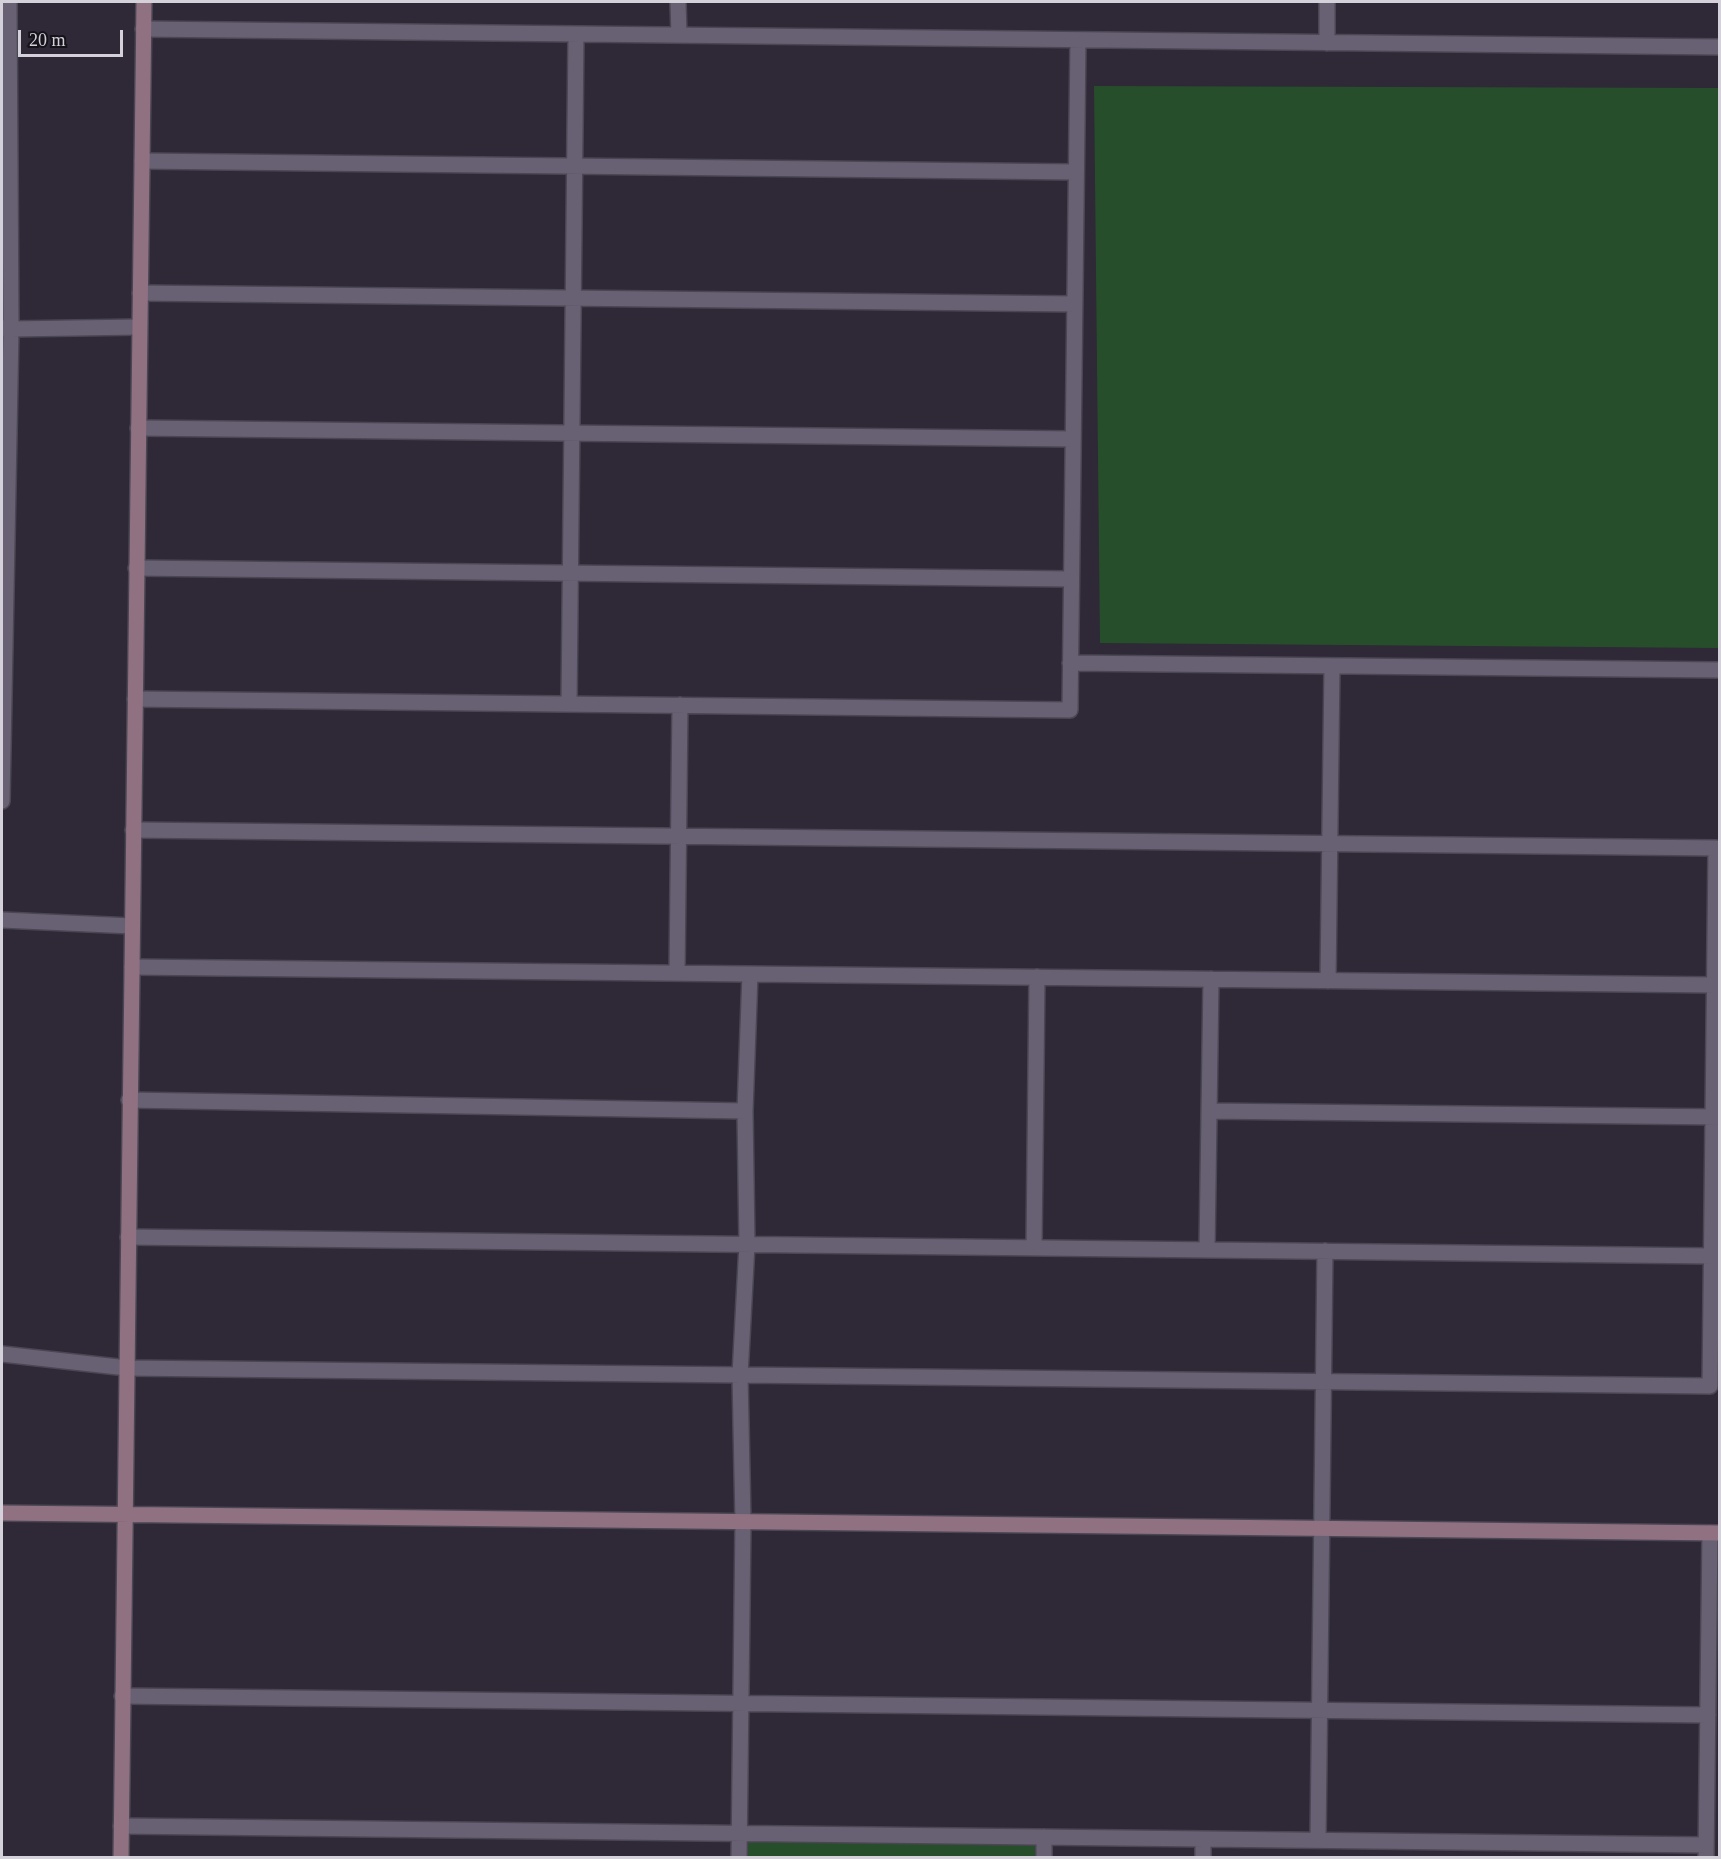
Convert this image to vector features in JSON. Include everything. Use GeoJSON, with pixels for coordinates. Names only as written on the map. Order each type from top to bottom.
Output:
{"type":"FeatureCollection","features":[{"type":"Feature","properties":{"kind":"street"},"geometry":{"type":"LineString","coordinates":[[2,801],[9,2]]}},
{"type":"Feature","properties":{"kind":"street"},"geometry":{"type":"LineString","coordinates":[[120,1857],[144,2]]}},
{"type":"Feature","properties":{"kind":"street"},"geometry":{"type":"LineString","coordinates":[[678,2],[679,35]]}},
{"type":"Feature","properties":{"kind":"street"},"geometry":{"type":"LineString","coordinates":[[1327,2],[1327,43]]}},
{"type":"Feature","properties":{"kind":"street"},"geometry":{"type":"LineString","coordinates":[[143,29],[1719,47]]}},
{"type":"Feature","properties":{"kind":"street"},"geometry":{"type":"LineString","coordinates":[[568,704],[576,34]]}},
{"type":"Feature","properties":{"kind":"street"},"geometry":{"type":"LineString","coordinates":[[135,699],[1070,710],[1078,40]]}},
{"type":"Feature","properties":{"kind":"street"},"geometry":{"type":"LineString","coordinates":[[142,161],[1076,172]]}},
{"type":"Feature","properties":{"kind":"street"},"geometry":{"type":"LineString","coordinates":[[140,293],[1075,304]]}},
{"type":"Feature","properties":{"kind":"street"},"geometry":{"type":"LineString","coordinates":[[6,328],[139,327]]}},
{"type":"Feature","properties":{"kind":"street"},"geometry":{"type":"LineString","coordinates":[[138,428],[1073,439]]}},
{"type":"Feature","properties":{"kind":"street"},"geometry":{"type":"LineString","coordinates":[[136,568],[1071,579]]}},
{"type":"Feature","properties":{"kind":"street"},"geometry":{"type":"LineString","coordinates":[[1070,663],[1719,670]]}},
{"type":"Feature","properties":{"kind":"street"},"geometry":{"type":"LineString","coordinates":[[1328,981],[1332,666]]}},
{"type":"Feature","properties":{"kind":"street"},"geometry":{"type":"LineString","coordinates":[[677,973],[680,705]]}},
{"type":"Feature","properties":{"kind":"street"},"geometry":{"type":"LineString","coordinates":[[2,1354],[127,1368],[1710,1386],[1716,1117],[1716,848],[133,830]]}},
{"type":"Feature","properties":{"kind":"street"},"geometry":{"type":"LineString","coordinates":[[2,920],[132,926]]}},
{"type":"Feature","properties":{"kind":"street"},"geometry":{"type":"LineString","coordinates":[[132,967],[1715,985]]}},
{"type":"Feature","properties":{"kind":"street"},"geometry":{"type":"LineString","coordinates":[[739,1857],[743,1522],[740,1374],[747,1244],[745,1111],[750,974]]}},
{"type":"Feature","properties":{"kind":"street"},"geometry":{"type":"LineString","coordinates":[[1034,1247],[1037,977]]}},
{"type":"Feature","properties":{"kind":"street"},"geometry":{"type":"LineString","coordinates":[[1207,1250],[1211,980]]}},
{"type":"Feature","properties":{"kind":"street"},"geometry":{"type":"LineString","coordinates":[[129,1100],[745,1111]]}},
{"type":"Feature","properties":{"kind":"street"},"geometry":{"type":"LineString","coordinates":[[1209,1111],[1716,1117]]}},
{"type":"Feature","properties":{"kind":"street"},"geometry":{"type":"LineString","coordinates":[[128,1237],[1712,1256]]}},
{"type":"Feature","properties":{"kind":"street"},"geometry":{"type":"LineString","coordinates":[[1318,1840],[1325,1251]]}},
{"type":"Feature","properties":{"kind":"street"},"geometry":{"type":"LineString","coordinates":[[2,1513],[1715,1533],[1708,1715],[1706,1851],[1318,1840],[121,1826]]}},
{"type":"Feature","properties":{"kind":"street"},"geometry":{"type":"LineString","coordinates":[[122,1696],[1708,1715]]}},
{"type":"Feature","properties":{"kind":"street"},"geometry":{"type":"LineString","coordinates":[[1044,1837],[1044,1857]]}},
{"type":"Feature","properties":{"kind":"street"},"geometry":{"type":"LineString","coordinates":[[1203,1839],[1203,1857]]}},
{"type":"Feature","properties":{"kind":"green space"},"geometry":{"type":"Polygon","coordinates":[[[1094,86],[1719,88],[1719,648],[1100,643],[1094,86]]]}},
{"type":"Feature","properties":{"kind":"green space"},"geometry":{"type":"Polygon","coordinates":[[[740,1834],[1044,1837],[1044,1857],[739,1858],[740,1834]]]}}]}
